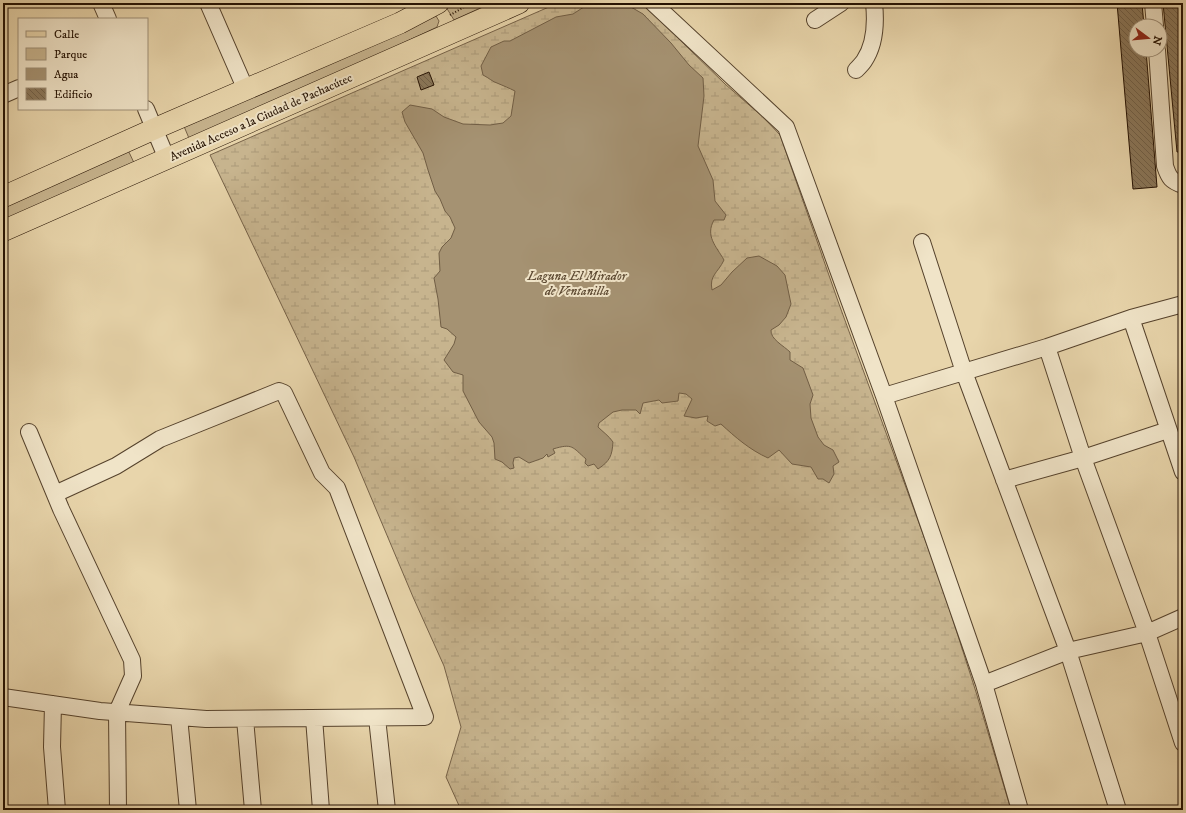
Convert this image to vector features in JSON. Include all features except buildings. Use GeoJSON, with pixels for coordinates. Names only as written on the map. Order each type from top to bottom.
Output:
{"type":"FeatureCollection","features":[{"type":"Feature","properties":{"kind":"main road","name":"Avenida Acceso a la Ciudad de Pachacútec"},"geometry":{"type":"LineString","coordinates":[[3,231],[167,160],[258,118],[519,3]]}},
{"type":"Feature","properties":{"kind":"main road"},"geometry":{"type":"LineString","coordinates":[[3,197],[154,129],[400,23],[437,4],[449,33]]}},
{"type":"Feature","properties":{"kind":"street"},"geometry":{"type":"LineString","coordinates":[[101,3],[108,18]]}},
{"type":"Feature","properties":{"kind":"street"},"geometry":{"type":"LineString","coordinates":[[653,3],[786,127],[884,396],[984,684],[1020,810]]}},
{"type":"Feature","properties":{"kind":"street"},"geometry":{"type":"LineString","coordinates":[[815,20],[841,3]]}},
{"type":"Feature","properties":{"kind":"street"},"geometry":{"type":"LineString","coordinates":[[856,70],[864,60],[872,45],[875,16],[874,3]]}},
{"type":"Feature","properties":{"kind":"street"},"geometry":{"type":"LineString","coordinates":[[1153,3],[1154,18]]}},
{"type":"Feature","properties":{"kind":"street"},"geometry":{"type":"LineString","coordinates":[[211,4],[246,90]]}},
{"type":"Feature","properties":{"kind":"street"},"geometry":{"type":"LineString","coordinates":[[1158,58],[1165,166],[1169,178],[1176,183],[1183,185]]}},
{"type":"Feature","properties":{"kind":"street"},"geometry":{"type":"LineString","coordinates":[[3,95],[18,88]]}},
{"type":"Feature","properties":{"kind":"street"},"geometry":{"type":"LineString","coordinates":[[146,110],[167,160]]}},
{"type":"Feature","properties":{"kind":"street"},"geometry":{"type":"LineString","coordinates":[[922,242],[964,372],[1068,651],[1118,810]]}},
{"type":"Feature","properties":{"kind":"street"},"geometry":{"type":"LineString","coordinates":[[884,396],[1047,347],[1131,318],[1183,304]]}},
{"type":"Feature","properties":{"kind":"street"},"geometry":{"type":"LineString","coordinates":[[1131,318],[1183,472]]}},
{"type":"Feature","properties":{"kind":"street"},"geometry":{"type":"LineString","coordinates":[[1047,347],[1084,458],[1147,633],[1183,742]]}},
{"type":"Feature","properties":{"kind":"street"},"geometry":{"type":"LineString","coordinates":[[3,697],[100,711],[206,719],[425,717],[337,488],[322,473],[284,393],[279,391],[160,438],[116,466],[55,494]]}},
{"type":"Feature","properties":{"kind":"street"},"geometry":{"type":"LineString","coordinates":[[1004,480],[1084,458],[1168,430]]}},
{"type":"Feature","properties":{"kind":"street"},"geometry":{"type":"LineString","coordinates":[[29,432],[55,494],[132,660],[133,676],[117,712],[118,810]]}},
{"type":"Feature","properties":{"kind":"street"},"geometry":{"type":"LineString","coordinates":[[984,684],[1068,651],[1147,633],[1183,617]]}},
{"type":"Feature","properties":{"kind":"street"},"geometry":{"type":"LineString","coordinates":[[53,704],[52,747],[57,810]]}},
{"type":"Feature","properties":{"kind":"street"},"geometry":{"type":"LineString","coordinates":[[179,717],[188,810]]}},
{"type":"Feature","properties":{"kind":"street"},"geometry":{"type":"LineString","coordinates":[[314,718],[321,810]]}},
{"type":"Feature","properties":{"kind":"street"},"geometry":{"type":"LineString","coordinates":[[378,718],[387,810]]}},
{"type":"Feature","properties":{"kind":"street"},"geometry":{"type":"LineString","coordinates":[[245,719],[253,810]]}},
{"type":"Feature","properties":{"kind":"green space"},"geometry":{"type":"Polygon","coordinates":[[[450,3],[491,3],[454,20],[446,7],[450,3]]]}},
{"type":"Feature","properties":{"kind":"green space"},"geometry":{"type":"Polygon","coordinates":[[[558,3],[642,3],[725,84],[764,118],[780,135],[839,304],[942,586],[976,692],[1011,810],[461,810],[446,777],[461,727],[444,666],[354,457],[210,155],[558,3]]]}},
{"type":"Feature","properties":{"kind":"green space"},"geometry":{"type":"Polygon","coordinates":[[[436,16],[439,21],[437,27],[191,143],[183,124],[436,16]]]}},
{"type":"Feature","properties":{"kind":"green space"},"geometry":{"type":"Polygon","coordinates":[[[127,148],[136,167],[3,226],[3,203],[127,148]]]}},
{"type":"Feature","properties":{"kind":"water","name":"Laguna El Mirador de Ventanilla"},"geometry":{"type":"Polygon","coordinates":[[[590,3],[624,3],[643,14],[671,43],[689,65],[703,78],[704,96],[698,146],[713,180],[715,201],[726,215],[724,220],[714,220],[711,231],[713,241],[724,260],[713,277],[711,285],[712,290],[721,285],[747,258],[759,256],[777,266],[785,275],[791,304],[786,317],[779,325],[771,330],[771,333],[775,339],[790,352],[790,360],[803,368],[813,395],[810,404],[811,418],[818,437],[824,445],[833,450],[839,462],[833,466],[834,474],[829,483],[823,479],[818,479],[811,467],[792,464],[779,450],[768,458],[761,455],[743,443],[721,424],[715,426],[707,421],[708,416],[696,418],[684,416],[692,399],[686,394],[679,393],[678,401],[662,403],[659,400],[643,403],[640,414],[636,410],[622,410],[613,412],[599,423],[598,427],[613,442],[610,458],[598,469],[594,464],[588,466],[585,463],[586,459],[575,449],[565,446],[553,449],[555,453],[548,457],[547,454],[543,458],[529,463],[519,457],[514,458],[514,468],[510,469],[502,462],[495,459],[492,437],[479,422],[463,391],[463,375],[453,372],[444,360],[454,344],[456,337],[447,329],[441,327],[434,278],[440,271],[439,253],[442,247],[451,238],[455,228],[435,191],[423,153],[405,122],[402,112],[410,105],[432,109],[444,117],[463,124],[490,125],[503,123],[511,116],[515,91],[494,82],[483,75],[481,66],[491,47],[504,41],[510,41],[556,17],[573,14],[590,3]]]}}]}
